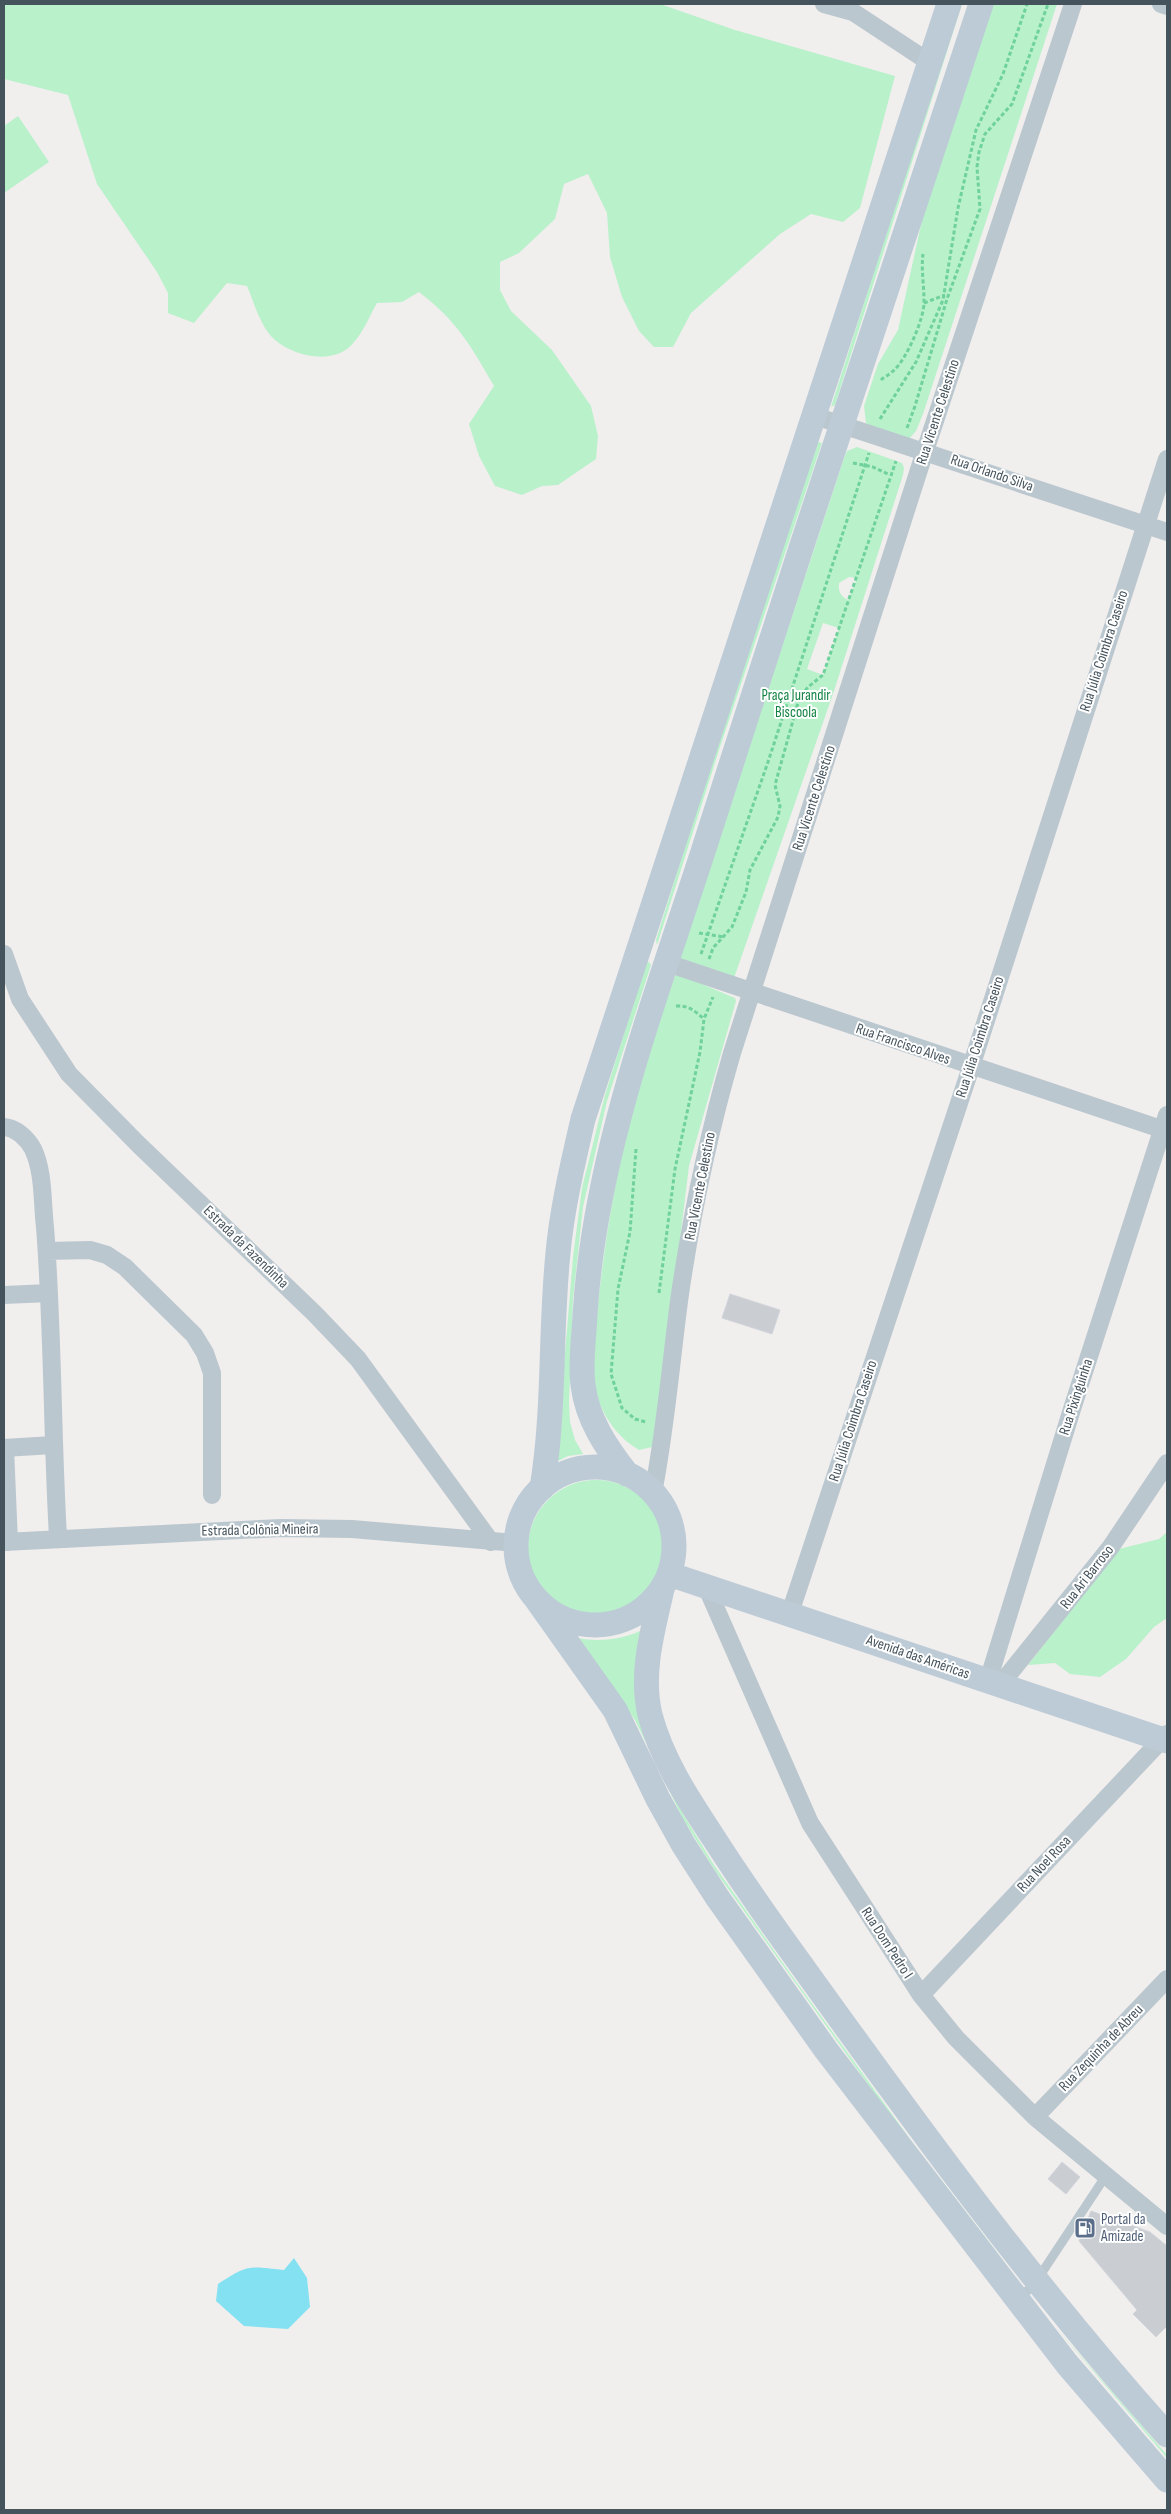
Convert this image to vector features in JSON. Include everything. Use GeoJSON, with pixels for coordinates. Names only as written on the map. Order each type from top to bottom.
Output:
{"type":"FeatureCollection","features":[{"type":"Feature","properties":{"kind":"main road"},"geometry":{"type":"LineString","coordinates":[[542,1488],[549,1442],[558,1253],[570,1174],[584,1119],[816,416],[949,4]]}},
{"type":"Feature","properties":{"kind":"main road"},"geometry":{"type":"LineString","coordinates":[[627,1474],[598,1433],[588,1410],[583,1386],[587,1280],[598,1210],[620,1111],[840,424],[981,4]]}},
{"type":"Feature","properties":{"kind":"main road"},"geometry":{"type":"LineString","coordinates":[[1167,2435],[1037,2280],[884,2081],[745,1887],[673,1772],[659,1742],[650,1714],[646,1689],[647,1658],[674,1552],[672,1531],[665,1511],[653,1493],[641,1482],[627,1474],[605,1468],[582,1468],[560,1475],[542,1488],[529,1504],[523,1516],[516,1543],[520,1570],[525,1583],[615,1710],[658,1800],[717,1896],[832,2058],[1018,2301],[1107,2412],[1167,2480]]}},
{"type":"Feature","properties":{"kind":"main road"},"geometry":{"type":"LineString","coordinates":[[537,1600],[563,1618],[578,1623],[602,1625],[626,1620],[646,1607],[666,1581]]}},
{"type":"Feature","properties":{"kind":"main road","name":"Avenida das Américas"},"geometry":{"type":"LineString","coordinates":[[666,1581],[706,1586],[994,1683],[1166,1738]]}},
{"type":"Feature","properties":{"kind":"street"},"geometry":{"type":"LineString","coordinates":[[824,4],[854,8],[929,62]]}},
{"type":"Feature","properties":{"kind":"street","name":"Rua Vicente Celestino"},"geometry":{"type":"LineString","coordinates":[[653,1493],[662,1446],[680,1294],[696,1196],[710,1130],[751,993],[925,451],[1073,4]]}},
{"type":"Feature","properties":{"kind":"street"},"geometry":{"type":"LineString","coordinates":[[1161,4],[1167,6]]}},
{"type":"Feature","properties":{"kind":"street","name":"Rua Orlando Silva"},"geometry":{"type":"LineString","coordinates":[[816,416],[1167,532]]}},
{"type":"Feature","properties":{"kind":"street","name":"Rua Júlia Coimbra Caseiro"},"geometry":{"type":"LineString","coordinates":[[790,1613],[971,1067],[1144,525],[1167,459]]}},
{"type":"Feature","properties":{"kind":"street","name":"Estrada da Fazendinha"},"geometry":{"type":"LineString","coordinates":[[4,954],[20,999],[69,1074],[139,1145],[316,1314],[358,1359],[491,1542]]}},
{"type":"Feature","properties":{"kind":"street","name":"Rua Francisco Alves"},"geometry":{"type":"LineString","coordinates":[[667,963],[971,1067],[1166,1125]]}},
{"type":"Feature","properties":{"kind":"street","name":"Rua Pixinguinha"},"geometry":{"type":"LineString","coordinates":[[994,1683],[1072,1409],[1166,1125]]}},
{"type":"Feature","properties":{"kind":"street"},"geometry":{"type":"LineString","coordinates":[[4,1127],[23,1136],[33,1149],[40,1172],[47,1251],[58,1537]]}},
{"type":"Feature","properties":{"kind":"street"},"geometry":{"type":"LineString","coordinates":[[47,1251],[90,1250],[107,1255],[125,1267],[194,1335],[205,1353],[212,1373],[212,1495]]}},
{"type":"Feature","properties":{"kind":"street"},"geometry":{"type":"LineString","coordinates":[[4,1295],[49,1292]]}},
{"type":"Feature","properties":{"kind":"street"},"geometry":{"type":"LineString","coordinates":[[6,1542],[4,1448],[53,1445]]}},
{"type":"Feature","properties":{"kind":"street","name":"Rua Ari Barroso"},"geometry":{"type":"LineString","coordinates":[[994,1683],[1110,1548],[1167,1463]]}},
{"type":"Feature","properties":{"kind":"street","name":"Estrada Colônia Mineira"},"geometry":{"type":"LineString","coordinates":[[6,1542],[58,1537],[281,1528],[352,1529],[516,1543]]}},
{"type":"Feature","properties":{"kind":"street","name":"Rua Dom Pedro I"},"geometry":{"type":"LineString","coordinates":[[706,1586],[810,1823],[921,1994],[956,2038],[1035,2117],[1105,2177],[1167,2226]]}},
{"type":"Feature","properties":{"kind":"street","name":"Rua Noel Rosa"},"geometry":{"type":"LineString","coordinates":[[921,1994],[1166,1738]]}},
{"type":"Feature","properties":{"kind":"street","name":"Rua Zequinha de Abreu"},"geometry":{"type":"LineString","coordinates":[[1035,2117],[1167,1979]]}},
{"type":"Feature","properties":{"kind":"lane"},"geometry":{"type":"LineString","coordinates":[[1018,2301],[1037,2280],[1105,2177]]}},
{"type":"Feature","properties":{"kind":"path"},"geometry":{"type":"LineString","coordinates":[[879,424],[883,413],[916,362],[943,295],[958,208],[976,130],[1003,74],[1027,4]]}},
{"type":"Feature","properties":{"kind":"path"},"geometry":{"type":"LineString","coordinates":[[905,432],[915,406],[950,292],[980,209],[978,166],[979,152],[985,134],[1012,104],[1048,4]]}},
{"type":"Feature","properties":{"kind":"path"},"geometry":{"type":"LineString","coordinates":[[924,303],[950,292]]}},
{"type":"Feature","properties":{"kind":"path"},"geometry":{"type":"LineString","coordinates":[[699,961],[765,772],[870,450]]}},
{"type":"Feature","properties":{"kind":"path"},"geometry":{"type":"LineString","coordinates":[[708,964],[713,948],[732,927],[741,906],[752,864],[778,817],[780,806],[775,785],[799,698],[808,686],[823,675],[896,460]]}},
{"type":"Feature","properties":{"kind":"path"},"geometry":{"type":"LineString","coordinates":[[693,932],[707,936],[724,937]]}},
{"type":"Feature","properties":{"kind":"path"},"geometry":{"type":"LineString","coordinates":[[659,1295],[675,1170],[700,1052],[704,1019],[716,990]]}},
{"type":"Feature","properties":{"kind":"path"},"geometry":{"type":"LineString","coordinates":[[672,1002],[671,1006],[683,1005],[695,1010],[704,1019]]}},
{"type":"Feature","properties":{"kind":"path"},"geometry":{"type":"LineString","coordinates":[[637,1146],[630,1232],[618,1289],[610,1374],[622,1408],[635,1419],[644,1422],[649,1420]]}},
{"type":"Feature","properties":{"kind":"green space"},"geometry":{"type":"Polygon","coordinates":[[[4,4],[660,4],[735,30],[895,76],[860,208],[843,222],[811,214],[780,234],[691,313],[673,347],[654,347],[639,331],[622,297],[610,257],[607,213],[588,174],[564,184],[555,219],[519,253],[500,262],[500,290],[511,311],[552,350],[591,406],[598,436],[596,459],[558,485],[542,486],[522,495],[495,486],[479,456],[469,424],[494,386],[462,335],[444,313],[419,292],[402,302],[377,303],[358,338],[346,350],[326,356],[315,356],[293,351],[275,340],[261,321],[247,286],[227,283],[194,323],[168,313],[168,293],[157,272],[97,184],[68,95],[4,79],[4,4]]]}},
{"type":"Feature","properties":{"kind":"green space"},"geometry":{"type":"Polygon","coordinates":[[[959,4],[962,4],[835,405],[831,407],[959,4]]]}},
{"type":"Feature","properties":{"kind":"green space"},"geometry":{"type":"Polygon","coordinates":[[[992,4],[1057,4],[923,414],[916,431],[909,439],[870,426],[866,423],[864,406],[878,364],[898,330],[922,220],[992,4]]]}},
{"type":"Feature","properties":{"kind":"green space"},"geometry":{"type":"Polygon","coordinates":[[[18,116],[49,162],[4,193],[4,126],[18,116]]]}},
{"type":"Feature","properties":{"kind":"green space"},"geometry":{"type":"Polygon","coordinates":[[[818,442],[822,443],[720,747],[657,945],[656,940],[719,738],[818,442]]]}},
{"type":"Feature","properties":{"kind":"green space","name":"Praça Jurandir Biscoola"},"geometry":{"type":"Polygon","coordinates":[[[857,447],[902,463],[904,468],[903,475],[834,691],[734,978],[679,960],[847,451],[857,447]],[[849,577],[839,583],[840,593],[848,600],[857,578],[849,577]],[[823,623],[807,669],[823,675],[839,628],[823,623]]]}},
{"type":"Feature","properties":{"kind":"green space"},"geometry":{"type":"Polygon","coordinates":[[[649,962],[651,965],[607,1101],[583,1207],[573,1299],[569,1403],[570,1422],[575,1440],[583,1454],[568,1456],[556,1462],[573,1257],[582,1188],[605,1095],[646,963],[649,962]]]}},
{"type":"Feature","properties":{"kind":"green space"},"geometry":{"type":"Polygon","coordinates":[[[678,974],[735,998],[736,1001],[689,1166],[660,1403],[652,1447],[639,1450],[626,1441],[615,1429],[599,1402],[594,1381],[594,1348],[608,1228],[624,1143],[660,1017],[675,976],[678,974]]]}},
{"type":"Feature","properties":{"kind":"green space"},"geometry":{"type":"Polygon","coordinates":[[[596,1480],[622,1485],[634,1491],[644,1500],[653,1510],[659,1522],[664,1548],[659,1574],[653,1586],[644,1596],[634,1605],[622,1611],[596,1616],[570,1611],[558,1605],[548,1596],[539,1586],[533,1574],[528,1548],[533,1522],[539,1510],[548,1500],[558,1491],[570,1485],[596,1480]]]}},
{"type":"Feature","properties":{"kind":"green space"},"geometry":{"type":"Polygon","coordinates":[[[1167,1532],[1167,1618],[1154,1627],[1126,1659],[1100,1677],[1070,1674],[1055,1663],[1028,1665],[1119,1549],[1159,1539],[1167,1532]]]}},
{"type":"Feature","properties":{"kind":"green space"},"geometry":{"type":"Polygon","coordinates":[[[644,1629],[660,1769],[683,1814],[714,1865],[790,1973],[915,2146],[1010,2269],[915,2150],[716,1872],[683,1819],[635,1720],[577,1638],[611,1639],[628,1636],[644,1629]]]}},
{"type":"Feature","properties":{"kind":"green space"},"geometry":{"type":"Polygon","coordinates":[[[1054,2325],[1167,2455],[1167,2458],[1054,2325]]]}},
{"type":"Feature","properties":{"kind":"water"},"geometry":{"type":"Polygon","coordinates":[[[294,2258],[307,2278],[310,2307],[288,2329],[244,2326],[216,2301],[218,2284],[236,2273],[256,2267],[284,2270],[294,2258]]]}},
{"type":"Feature","properties":{"kind":"building"},"geometry":{"type":"Polygon","coordinates":[[[730,1294],[780,1310],[772,1334],[722,1318],[730,1294]]]}},
{"type":"Feature","properties":{"kind":"building"},"geometry":{"type":"Polygon","coordinates":[[[1062,2162],[1080,2177],[1066,2194],[1048,2179],[1062,2162]]]}},
{"type":"Feature","properties":{"kind":"building"},"geometry":{"type":"Polygon","coordinates":[[[1091,2211],[1150,2232],[1167,2246],[1167,2326],[1156,2337],[1133,2314],[1137,2310],[1079,2241],[1091,2211]]]}},
{"type":"Feature","properties":{"kind":"place","name":"Portal da Amizade"},"geometry":{"type":"Point","coordinates":[1085,2228]}}]}
